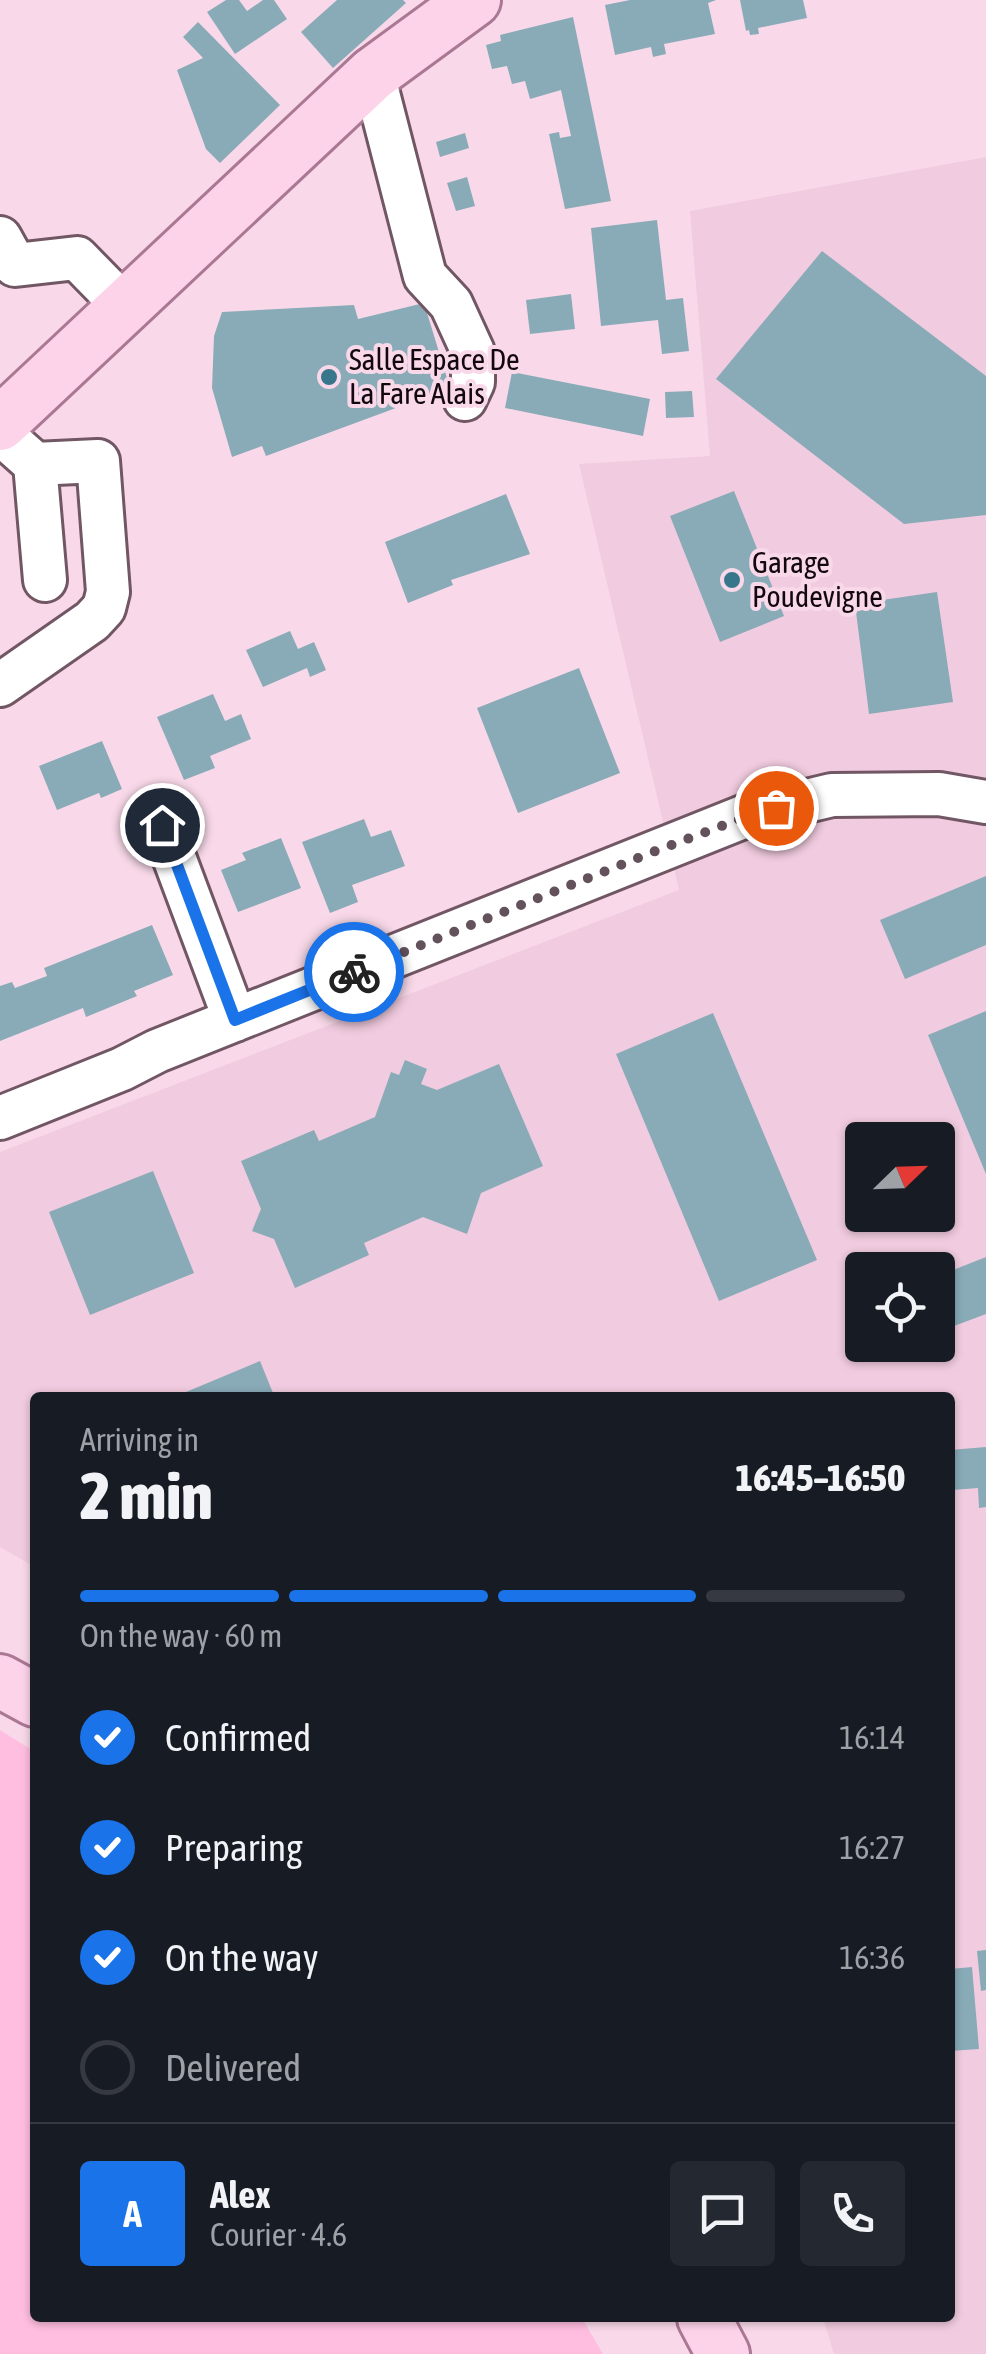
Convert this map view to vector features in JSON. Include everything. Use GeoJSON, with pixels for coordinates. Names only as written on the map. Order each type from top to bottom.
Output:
{"type":"FeatureCollection","features":[{"type":"Feature","properties":{"kind":"main road"},"geometry":{"type":"LineString","coordinates":[[0,424],[373,74],[474,0]]}},
{"type":"Feature","properties":{"kind":"main road"},"geometry":{"type":"LineString","coordinates":[[0,1681],[30,1697]]}},
{"type":"Feature","properties":{"kind":"main road"},"geometry":{"type":"LineString","coordinates":[[706,2322],[723,2354]]}},
{"type":"Feature","properties":{"kind":"street"},"geometry":{"type":"LineString","coordinates":[[373,74],[425,276],[451,304],[473,352],[474,382],[465,398]]}},
{"type":"Feature","properties":{"kind":"street"},"geometry":{"type":"LineString","coordinates":[[5,262],[77,258],[123,305]]}},
{"type":"Feature","properties":{"kind":"street"},"geometry":{"type":"LineString","coordinates":[[0,432],[35,464],[45,580]]}},
{"type":"Feature","properties":{"kind":"street"},"geometry":{"type":"LineString","coordinates":[[0,685],[92,621],[104,608],[108,592],[98,461],[35,464]]}},
{"type":"Feature","properties":{"kind":"street"},"geometry":{"type":"LineString","coordinates":[[0,1118],[748,816],[832,795],[940,794],[986,802]]}},
{"type":"Feature","properties":{"kind":"street"},"geometry":{"type":"LineString","coordinates":[[162,825],[235,1020]]}},
{"type":"Feature","properties":{"kind":"shaded area"},"geometry":{"type":"Polygon","coordinates":[[[986,157],[986,2354],[834,2354],[824,2322],[955,2322],[955,1392],[30,1392],[30,1564],[0,1547],[0,1152],[679,890],[579,464],[710,456],[690,211],[986,157]]]}},
{"type":"Feature","properties":{"kind":"shaded area"},"geometry":{"type":"Polygon","coordinates":[[[0,1730],[30,1749],[30,2322],[584,2322],[603,2354],[0,2354],[0,1730]]]}},
{"type":"Feature","properties":{"kind":"building"},"geometry":{"type":"Polygon","coordinates":[[[226,0],[239,0],[247,11],[263,0],[274,0],[287,19],[235,54],[207,12],[226,0]]]}},
{"type":"Feature","properties":{"kind":"building"},"geometry":{"type":"Polygon","coordinates":[[[337,0],[406,3],[333,68],[301,32],[337,0]]]}},
{"type":"Feature","properties":{"kind":"building"},"geometry":{"type":"Polygon","coordinates":[[[630,0],[716,0],[708,3],[715,34],[664,44],[666,54],[653,57],[651,47],[615,55],[605,5],[630,0]]]}},
{"type":"Feature","properties":{"kind":"building"},"geometry":{"type":"Polygon","coordinates":[[[740,0],[803,0],[807,18],[758,28],[759,34],[750,35],[740,0]]]}},
{"type":"Feature","properties":{"kind":"building"},"geometry":{"type":"Polygon","coordinates":[[[573,17],[611,201],[565,209],[549,134],[571,136],[561,90],[530,99],[525,81],[512,84],[507,66],[492,69],[486,45],[501,41],[500,35],[573,17]]]}},
{"type":"Feature","properties":{"kind":"building"},"geometry":{"type":"Polygon","coordinates":[[[198,22],[280,105],[220,163],[206,149],[177,70],[203,58],[183,37],[198,22]]]}},
{"type":"Feature","properties":{"kind":"building"},"geometry":{"type":"Polygon","coordinates":[[[465,133],[469,148],[440,157],[436,142],[465,133]]]}},
{"type":"Feature","properties":{"kind":"building"},"geometry":{"type":"Polygon","coordinates":[[[467,177],[475,206],[456,211],[447,183],[467,177]]]}},
{"type":"Feature","properties":{"kind":"building"},"geometry":{"type":"Polygon","coordinates":[[[657,220],[666,300],[683,298],[689,351],[662,354],[658,320],[601,326],[591,228],[657,220]]]}},
{"type":"Feature","properties":{"kind":"building"},"geometry":{"type":"Polygon","coordinates":[[[822,251],[986,376],[986,515],[904,524],[716,379],[822,251]]]}},
{"type":"Feature","properties":{"kind":"building"},"geometry":{"type":"Polygon","coordinates":[[[571,294],[575,329],[530,334],[526,300],[571,294]]]}},
{"type":"Feature","properties":{"kind":"building","name":"Salle Espace De La Fare Alais"},"geometry":{"type":"Polygon","coordinates":[[[424,303],[450,388],[266,456],[262,446],[232,457],[212,388],[214,336],[222,312],[354,305],[358,319],[424,303]]]}},
{"type":"Feature","properties":{"kind":"building"},"geometry":{"type":"Polygon","coordinates":[[[512,372],[650,399],[643,436],[505,408],[512,372]]]}},
{"type":"Feature","properties":{"kind":"building"},"geometry":{"type":"Polygon","coordinates":[[[692,391],[694,417],[666,418],[665,392],[692,391]]]}},
{"type":"Feature","properties":{"kind":"building","name":"Garage Poudevigne"},"geometry":{"type":"Polygon","coordinates":[[[734,491],[784,616],[720,642],[670,516],[734,491]]]}},
{"type":"Feature","properties":{"kind":"building"},"geometry":{"type":"Polygon","coordinates":[[[506,494],[530,554],[451,580],[453,585],[408,603],[385,542],[506,494]]]}},
{"type":"Feature","properties":{"kind":"building"},"geometry":{"type":"Polygon","coordinates":[[[937,592],[953,702],[869,714],[855,604],[937,592]]]}},
{"type":"Feature","properties":{"kind":"building"},"geometry":{"type":"Polygon","coordinates":[[[290,631],[298,649],[314,642],[326,670],[310,677],[307,668],[263,687],[246,650],[290,631]]]}},
{"type":"Feature","properties":{"kind":"building"},"geometry":{"type":"Polygon","coordinates":[[[579,668],[620,773],[518,813],[477,708],[579,668]]]}},
{"type":"Feature","properties":{"kind":"building"},"geometry":{"type":"Polygon","coordinates":[[[213,694],[225,721],[241,714],[251,739],[210,756],[215,768],[184,780],[157,717],[213,694]]]}},
{"type":"Feature","properties":{"kind":"building"},"geometry":{"type":"Polygon","coordinates":[[[102,741],[122,789],[101,798],[99,793],[57,810],[39,766],[102,741]]]}},
{"type":"Feature","properties":{"kind":"building"},"geometry":{"type":"Polygon","coordinates":[[[364,819],[371,837],[391,830],[405,866],[352,885],[358,902],[330,913],[302,842],[364,819]]]}},
{"type":"Feature","properties":{"kind":"building"},"geometry":{"type":"Polygon","coordinates":[[[281,838],[301,888],[238,912],[221,870],[246,860],[242,853],[281,838]]]}},
{"type":"Feature","properties":{"kind":"building"},"geometry":{"type":"Polygon","coordinates":[[[986,876],[986,945],[905,979],[880,920],[986,876]]]}},
{"type":"Feature","properties":{"kind":"building"},"geometry":{"type":"Polygon","coordinates":[[[152,925],[173,975],[134,991],[137,996],[86,1017],[83,1008],[0,1041],[0,986],[12,982],[15,988],[47,976],[44,968],[152,925]]]}},
{"type":"Feature","properties":{"kind":"building"},"geometry":{"type":"Polygon","coordinates":[[[986,1011],[986,1174],[928,1035],[986,1011]]]}},
{"type":"Feature","properties":{"kind":"building"},"geometry":{"type":"Polygon","coordinates":[[[713,1013],[817,1260],[719,1301],[616,1054],[713,1013]]]}},
{"type":"Feature","properties":{"kind":"building"},"geometry":{"type":"Polygon","coordinates":[[[405,1060],[427,1069],[421,1084],[437,1090],[499,1064],[543,1166],[481,1193],[467,1234],[423,1217],[364,1243],[369,1255],[295,1288],[274,1239],[252,1231],[261,1209],[241,1161],[314,1130],[319,1141],[375,1117],[391,1072],[399,1075],[405,1060]]]}},
{"type":"Feature","properties":{"kind":"building"},"geometry":{"type":"Polygon","coordinates":[[[153,1171],[194,1273],[90,1315],[49,1212],[153,1171]]]}},
{"type":"Feature","properties":{"kind":"building"},"geometry":{"type":"Polygon","coordinates":[[[986,1257],[986,1314],[955,1326],[955,1269],[986,1257]]]}},
{"type":"Feature","properties":{"kind":"building"},"geometry":{"type":"Polygon","coordinates":[[[260,1361],[273,1392],[186,1392],[260,1361]]]}},
{"type":"Feature","properties":{"kind":"building"},"geometry":{"type":"Polygon","coordinates":[[[986,1447],[986,1507],[979,1508],[978,1488],[955,1490],[955,1450],[986,1447]]]}},
{"type":"Feature","properties":{"kind":"building"},"geometry":{"type":"Polygon","coordinates":[[[986,1950],[986,1990],[981,1991],[977,1951],[986,1950]]]}},
{"type":"Feature","properties":{"kind":"building"},"geometry":{"type":"Polygon","coordinates":[[[972,1967],[979,2049],[955,2051],[955,1969],[972,1967]]]}},
{"type":"Feature","properties":{"kind":"way so far"},"geometry":{"type":"LineString","coordinates":[[354,972],[653,852],[776,808]]}},
{"type":"Feature","properties":{"kind":"place","name":"Salle Espace De La Fare Alais"},"geometry":{"type":"Point","coordinates":[329,377]}},
{"type":"Feature","properties":{"kind":"place","name":"Garage Poudevigne"},"geometry":{"type":"Point","coordinates":[732,580]}},
{"type":"Feature","properties":{"kind":"route"},"geometry":{"type":"LineString","coordinates":[[162,825],[235,1020],[354,972]]}}]}
